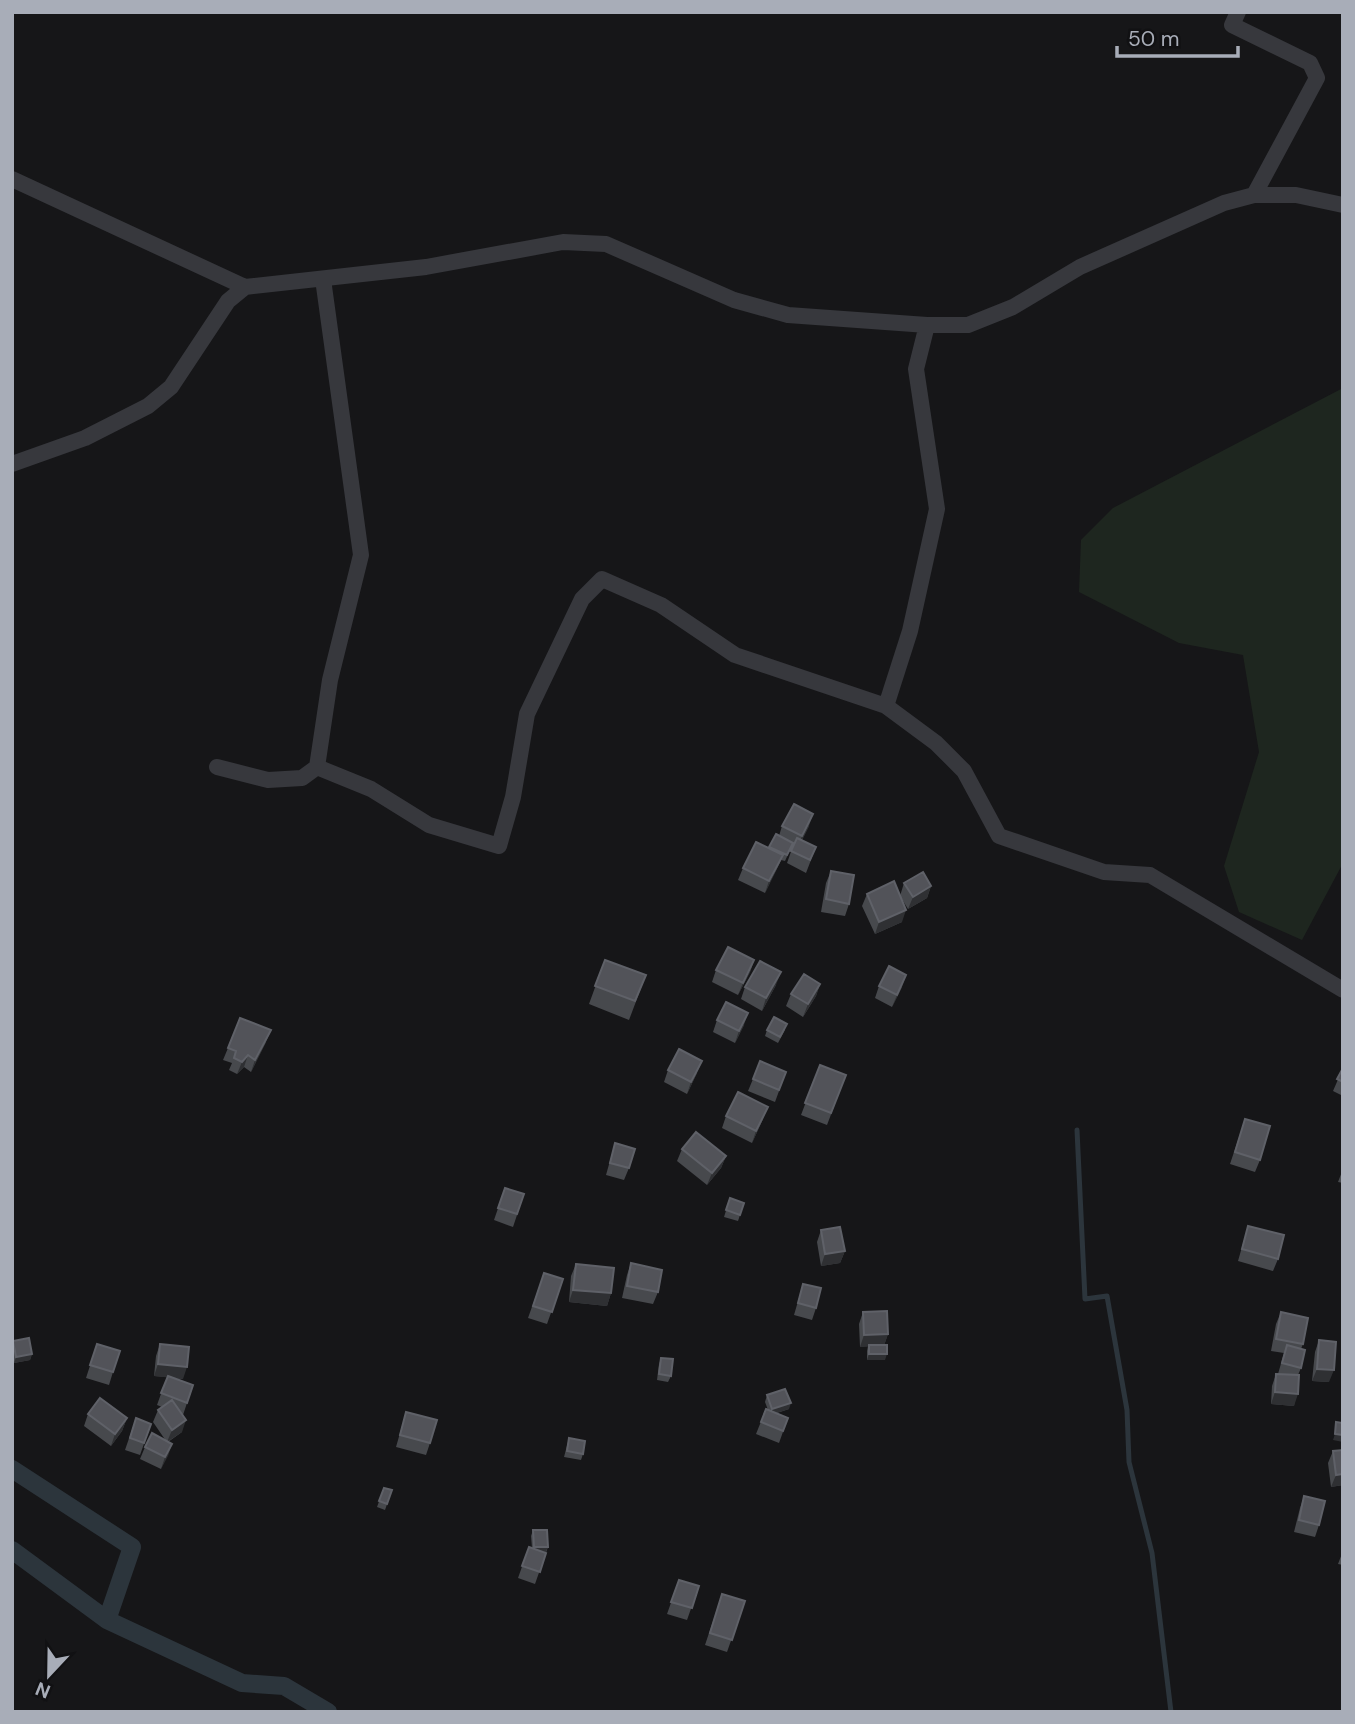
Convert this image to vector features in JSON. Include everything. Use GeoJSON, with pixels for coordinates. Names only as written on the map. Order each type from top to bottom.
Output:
{"type":"FeatureCollection","features":[{"type":"Feature","properties":{"kind":"street"},"geometry":{"type":"LineString","coordinates":[[1238,12],[1232,25],[1310,63],[1317,78],[1254,195]]}},
{"type":"Feature","properties":{"kind":"street"},"geometry":{"type":"LineString","coordinates":[[12,179],[245,288]]}},
{"type":"Feature","properties":{"kind":"street"},"geometry":{"type":"LineString","coordinates":[[12,464],[85,438],[148,406],[171,387],[228,301],[245,288],[426,267],[563,242],[606,244],[734,300],[788,315],[927,325],[968,325],[1013,307],[1080,267],[1224,203],[1254,195],[1296,195],[1343,205]]}},
{"type":"Feature","properties":{"kind":"street"},"geometry":{"type":"LineString","coordinates":[[217,767],[268,780],[302,778],[317,768],[330,680],[361,555],[323,279]]}},
{"type":"Feature","properties":{"kind":"street"},"geometry":{"type":"LineString","coordinates":[[886,706],[910,631],[937,509],[916,369],[927,325]]}},
{"type":"Feature","properties":{"kind":"street"},"geometry":{"type":"LineString","coordinates":[[317,768],[372,789],[429,825],[499,846],[513,797],[527,714],[582,599],[602,579],[661,606],[735,655],[886,706],[936,744],[964,771],[999,836],[1104,872],[1150,875],[1343,990]]}},
{"type":"Feature","properties":{"kind":"shaded area"},"geometry":{"type":"Polygon","coordinates":[[[1343,388],[1343,863],[1302,940],[1239,912],[1224,866],[1259,752],[1243,655],[1179,643],[1079,592],[1081,540],[1113,508],[1343,388]]]}},
{"type":"Feature","properties":{"kind":"building"},"geometry":{"type":"Polygon","coordinates":[[[794,804],[813,814],[802,836],[782,826],[794,804]]]}},
{"type":"Feature","properties":{"kind":"building"},"geometry":{"type":"Polygon","coordinates":[[[776,834],[793,843],[787,855],[769,847],[776,834]]]}},
{"type":"Feature","properties":{"kind":"building"},"geometry":{"type":"Polygon","coordinates":[[[797,838],[816,847],[810,860],[791,851],[797,838]]]}},
{"type":"Feature","properties":{"kind":"building"},"geometry":{"type":"Polygon","coordinates":[[[756,842],[783,855],[769,881],[743,868],[756,842]]]}},
{"type":"Feature","properties":{"kind":"building"},"geometry":{"type":"Polygon","coordinates":[[[831,871],[854,875],[849,904],[826,899],[831,871]]]}},
{"type":"Feature","properties":{"kind":"building"},"geometry":{"type":"Polygon","coordinates":[[[923,872],[931,886],[913,897],[904,883],[923,872]]]}},
{"type":"Feature","properties":{"kind":"building"},"geometry":{"type":"Polygon","coordinates":[[[894,881],[906,910],[879,922],[867,894],[894,881]]]}},
{"type":"Feature","properties":{"kind":"building"},"geometry":{"type":"Polygon","coordinates":[[[728,947],[754,960],[743,983],[716,970],[728,947]]]}},
{"type":"Feature","properties":{"kind":"building"},"geometry":{"type":"Polygon","coordinates":[[[605,960],[646,975],[635,1001],[595,986],[605,960]]]}},
{"type":"Feature","properties":{"kind":"building"},"geometry":{"type":"Polygon","coordinates":[[[760,961],[781,972],[766,998],[745,987],[760,961]]]}},
{"type":"Feature","properties":{"kind":"building"},"geometry":{"type":"Polygon","coordinates":[[[889,966],[906,975],[897,995],[879,986],[889,966]]]}},
{"type":"Feature","properties":{"kind":"building"},"geometry":{"type":"Polygon","coordinates":[[[804,974],[820,984],[808,1004],[791,994],[804,974]]]}},
{"type":"Feature","properties":{"kind":"building"},"geometry":{"type":"Polygon","coordinates":[[[726,1002],[748,1013],[739,1031],[717,1020],[726,1002]]]}},
{"type":"Feature","properties":{"kind":"building"},"geometry":{"type":"Polygon","coordinates":[[[774,1017],[787,1024],[780,1037],[767,1030],[774,1017]]]}},
{"type":"Feature","properties":{"kind":"building"},"geometry":{"type":"Polygon","coordinates":[[[240,1018],[271,1030],[255,1060],[248,1055],[242,1062],[234,1058],[236,1051],[228,1048],[240,1018]]]}},
{"type":"Feature","properties":{"kind":"building"},"geometry":{"type":"Polygon","coordinates":[[[679,1049],[702,1061],[691,1082],[668,1070],[679,1049]]]}},
{"type":"Feature","properties":{"kind":"building"},"geometry":{"type":"Polygon","coordinates":[[[760,1061],[786,1072],[779,1090],[753,1079],[760,1061]]]}},
{"type":"Feature","properties":{"kind":"building"},"geometry":{"type":"Polygon","coordinates":[[[820,1065],[846,1075],[831,1113],[805,1103],[820,1065]]]}},
{"type":"Feature","properties":{"kind":"building"},"geometry":{"type":"Polygon","coordinates":[[[1343,1068],[1343,1082],[1337,1079],[1343,1068]]]}},
{"type":"Feature","properties":{"kind":"building"},"geometry":{"type":"Polygon","coordinates":[[[738,1092],[768,1107],[756,1131],[726,1116],[738,1092]]]}},
{"type":"Feature","properties":{"kind":"building"},"geometry":{"type":"Polygon","coordinates":[[[1245,1119],[1270,1126],[1260,1160],[1235,1152],[1245,1119]]]}},
{"type":"Feature","properties":{"kind":"building"},"geometry":{"type":"Polygon","coordinates":[[[696,1132],[726,1156],[712,1173],[682,1149],[696,1132]]]}},
{"type":"Feature","properties":{"kind":"building"},"geometry":{"type":"Polygon","coordinates":[[[615,1143],[635,1149],[629,1168],[610,1163],[615,1143]]]}},
{"type":"Feature","properties":{"kind":"building"},"geometry":{"type":"Polygon","coordinates":[[[505,1188],[524,1194],[517,1214],[498,1208],[505,1188]]]}},
{"type":"Feature","properties":{"kind":"building"},"geometry":{"type":"Polygon","coordinates":[[[730,1198],[744,1203],[740,1215],[726,1210],[730,1198]]]}},
{"type":"Feature","properties":{"kind":"building"},"geometry":{"type":"Polygon","coordinates":[[[1248,1226],[1284,1235],[1278,1259],[1242,1249],[1248,1226]]]}},
{"type":"Feature","properties":{"kind":"building"},"geometry":{"type":"Polygon","coordinates":[[[840,1227],[845,1251],[825,1254],[821,1230],[840,1227]]]}},
{"type":"Feature","properties":{"kind":"building"},"geometry":{"type":"Polygon","coordinates":[[[631,1263],[662,1270],[658,1292],[627,1286],[631,1263]]]}},
{"type":"Feature","properties":{"kind":"building"},"geometry":{"type":"Polygon","coordinates":[[[576,1264],[614,1268],[611,1293],[573,1290],[576,1264]]]}},
{"type":"Feature","properties":{"kind":"building"},"geometry":{"type":"Polygon","coordinates":[[[544,1273],[563,1279],[552,1312],[533,1306],[544,1273]]]}},
{"type":"Feature","properties":{"kind":"building"},"geometry":{"type":"Polygon","coordinates":[[[803,1284],[821,1288],[816,1308],[798,1303],[803,1284]]]}},
{"type":"Feature","properties":{"kind":"building"},"geometry":{"type":"Polygon","coordinates":[[[887,1311],[888,1334],[864,1335],[863,1312],[887,1311]]]}},
{"type":"Feature","properties":{"kind":"building"},"geometry":{"type":"Polygon","coordinates":[[[1281,1312],[1308,1318],[1303,1344],[1276,1339],[1281,1312]]]}},
{"type":"Feature","properties":{"kind":"building"},"geometry":{"type":"Polygon","coordinates":[[[29,1338],[32,1354],[16,1357],[13,1341],[29,1338]]]}},
{"type":"Feature","properties":{"kind":"building"},"geometry":{"type":"Polygon","coordinates":[[[1319,1340],[1336,1342],[1334,1370],[1317,1369],[1319,1340]]]}},
{"type":"Feature","properties":{"kind":"building"},"geometry":{"type":"Polygon","coordinates":[[[97,1344],[120,1351],[113,1372],[90,1365],[97,1344]]]}},
{"type":"Feature","properties":{"kind":"building"},"geometry":{"type":"Polygon","coordinates":[[[160,1344],[189,1347],[187,1367],[158,1364],[160,1344]]]}},
{"type":"Feature","properties":{"kind":"building"},"geometry":{"type":"Polygon","coordinates":[[[869,1345],[887,1345],[887,1354],[869,1354],[869,1345]]]}},
{"type":"Feature","properties":{"kind":"building"},"geometry":{"type":"Polygon","coordinates":[[[1287,1345],[1305,1350],[1301,1368],[1282,1363],[1287,1345]]]}},
{"type":"Feature","properties":{"kind":"building"},"geometry":{"type":"Polygon","coordinates":[[[661,1358],[673,1359],[671,1376],[659,1374],[661,1358]]]}},
{"type":"Feature","properties":{"kind":"building"},"geometry":{"type":"Polygon","coordinates":[[[1276,1374],[1299,1375],[1298,1394],[1275,1392],[1276,1374]]]}},
{"type":"Feature","properties":{"kind":"building"},"geometry":{"type":"Polygon","coordinates":[[[168,1376],[193,1385],[187,1403],[161,1393],[168,1376]]]}},
{"type":"Feature","properties":{"kind":"building"},"geometry":{"type":"Polygon","coordinates":[[[785,1389],[791,1403],[772,1409],[767,1395],[785,1389]]]}},
{"type":"Feature","properties":{"kind":"building"},"geometry":{"type":"Polygon","coordinates":[[[100,1398],[127,1418],[115,1434],[88,1414],[100,1398]]]}},
{"type":"Feature","properties":{"kind":"building"},"geometry":{"type":"Polygon","coordinates":[[[172,1400],[186,1420],[172,1430],[158,1410],[172,1400]]]}},
{"type":"Feature","properties":{"kind":"building"},"geometry":{"type":"Polygon","coordinates":[[[766,1409],[788,1418],[783,1431],[761,1422],[766,1409]]]}},
{"type":"Feature","properties":{"kind":"building"},"geometry":{"type":"Polygon","coordinates":[[[406,1412],[437,1420],[430,1443],[400,1435],[406,1412]]]}},
{"type":"Feature","properties":{"kind":"building"},"geometry":{"type":"Polygon","coordinates":[[[136,1418],[151,1424],[144,1443],[130,1438],[136,1418]]]}},
{"type":"Feature","properties":{"kind":"building"},"geometry":{"type":"Polygon","coordinates":[[[1336,1422],[1343,1423],[1343,1435],[1335,1434],[1336,1422]]]}},
{"type":"Feature","properties":{"kind":"building"},"geometry":{"type":"Polygon","coordinates":[[[152,1433],[172,1444],[165,1457],[145,1447],[152,1433]]]}},
{"type":"Feature","properties":{"kind":"building"},"geometry":{"type":"Polygon","coordinates":[[[569,1438],[585,1441],[583,1454],[567,1451],[569,1438]]]}},
{"type":"Feature","properties":{"kind":"building"},"geometry":{"type":"Polygon","coordinates":[[[1343,1450],[1343,1474],[1336,1475],[1333,1451],[1343,1450]]]}},
{"type":"Feature","properties":{"kind":"building"},"geometry":{"type":"Polygon","coordinates":[[[384,1488],[392,1490],[387,1504],[379,1501],[384,1488]]]}},
{"type":"Feature","properties":{"kind":"building"},"geometry":{"type":"Polygon","coordinates":[[[1304,1496],[1325,1501],[1319,1525],[1299,1520],[1304,1496]]]}},
{"type":"Feature","properties":{"kind":"building"},"geometry":{"type":"Polygon","coordinates":[[[533,1530],[547,1530],[548,1547],[534,1547],[533,1530]]]}},
{"type":"Feature","properties":{"kind":"building"},"geometry":{"type":"Polygon","coordinates":[[[529,1547],[546,1553],[540,1572],[522,1566],[529,1547]]]}},
{"type":"Feature","properties":{"kind":"building"},"geometry":{"type":"Polygon","coordinates":[[[679,1580],[699,1586],[692,1608],[671,1602],[679,1580]]]}},
{"type":"Feature","properties":{"kind":"building"},"geometry":{"type":"Polygon","coordinates":[[[722,1594],[745,1601],[732,1640],[710,1633],[722,1594]]]}},
{"type":"Feature","properties":{"kind":"waterway"},"geometry":{"type":"LineString","coordinates":[[1077,1130],[1085,1299],[1107,1296],[1127,1410],[1129,1462],[1152,1553],[1171,1712]]}},
{"type":"Feature","properties":{"kind":"waterway"},"geometry":{"type":"LineString","coordinates":[[12,1469],[132,1547],[107,1620]]}},
{"type":"Feature","properties":{"kind":"waterway"},"geometry":{"type":"LineString","coordinates":[[12,1550],[107,1620],[242,1683],[284,1686],[328,1712]]}}]}
